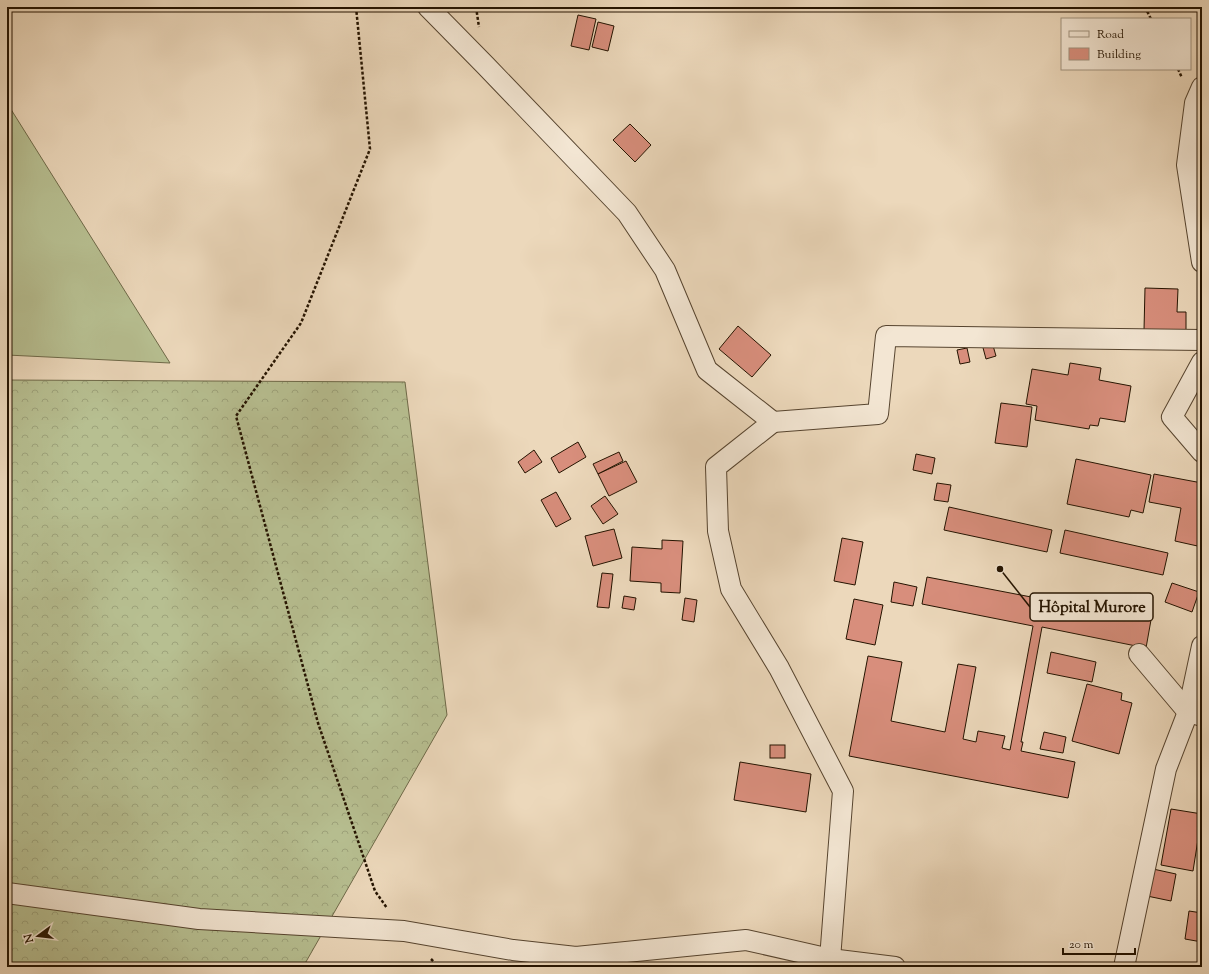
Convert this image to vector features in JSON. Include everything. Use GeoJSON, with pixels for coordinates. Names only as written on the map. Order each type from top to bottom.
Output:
{"type":"FeatureCollection","features":[{"type":"Feature","properties":{"kind":"street"},"geometry":{"type":"LineString","coordinates":[[428,7],[627,214],[665,270],[707,370],[773,422]]}},
{"type":"Feature","properties":{"kind":"street"},"geometry":{"type":"LineString","coordinates":[[1202,87],[1196,103],[1187,165],[1202,262]]}},
{"type":"Feature","properties":{"kind":"street"},"geometry":{"type":"LineString","coordinates":[[830,959],[843,791],[779,668],[731,590],[718,531],[716,467],[773,422],[878,414],[886,336],[1202,340]]}},
{"type":"Feature","properties":{"kind":"street"},"geometry":{"type":"LineString","coordinates":[[1202,362],[1172,417],[1202,452]]}},
{"type":"Feature","properties":{"kind":"street"},"geometry":{"type":"LineString","coordinates":[[1124,967],[1166,769],[1195,714],[1202,646]]}},
{"type":"Feature","properties":{"kind":"street"},"geometry":{"type":"LineString","coordinates":[[1138,654],[1195,714]]}},
{"type":"Feature","properties":{"kind":"street"},"geometry":{"type":"LineString","coordinates":[[7,893],[200,920],[404,930],[513,950],[576,957],[746,940],[830,959],[895,967]]}},
{"type":"Feature","properties":{"kind":"path"},"geometry":{"type":"LineString","coordinates":[[356,7],[370,149],[301,323],[236,416],[318,722],[375,891],[404,930]]}},
{"type":"Feature","properties":{"kind":"path"},"geometry":{"type":"LineString","coordinates":[[1145,7],[1150,18]]}},
{"type":"Feature","properties":{"kind":"green space"},"geometry":{"type":"Polygon","coordinates":[[[7,103],[170,363],[7,355],[7,103]]]}},
{"type":"Feature","properties":{"kind":"green space"},"geometry":{"type":"Polygon","coordinates":[[[7,380],[405,382],[447,715],[303,967],[7,967],[7,380]]]}},
{"type":"Feature","properties":{"kind":"building"},"geometry":{"type":"Polygon","coordinates":[[[578,15],[596,19],[589,50],[571,46],[578,15]]]}},
{"type":"Feature","properties":{"kind":"building"},"geometry":{"type":"Polygon","coordinates":[[[598,22],[614,26],[608,51],[592,47],[598,22]]]}},
{"type":"Feature","properties":{"kind":"building"},"geometry":{"type":"Polygon","coordinates":[[[630,124],[651,145],[635,162],[613,140],[630,124]]]}},
{"type":"Feature","properties":{"kind":"building"},"geometry":{"type":"Polygon","coordinates":[[[1145,288],[1178,289],[1177,312],[1186,312],[1186,332],[1144,330],[1145,288]]]}},
{"type":"Feature","properties":{"kind":"building"},"geometry":{"type":"Polygon","coordinates":[[[738,326],[771,355],[752,377],[719,349],[738,326]]]}},
{"type":"Feature","properties":{"kind":"building"},"geometry":{"type":"Polygon","coordinates":[[[992,342],[996,356],[986,359],[982,344],[992,342]]]}},
{"type":"Feature","properties":{"kind":"building"},"geometry":{"type":"Polygon","coordinates":[[[967,348],[970,362],[960,364],[957,350],[967,348]]]}},
{"type":"Feature","properties":{"kind":"building"},"geometry":{"type":"Polygon","coordinates":[[[1070,363],[1101,368],[1099,380],[1131,386],[1125,422],[1100,418],[1098,426],[1090,425],[1089,429],[1035,420],[1037,406],[1026,404],[1032,369],[1068,375],[1070,363]]]}},
{"type":"Feature","properties":{"kind":"building"},"geometry":{"type":"Polygon","coordinates":[[[1001,403],[1032,407],[1027,447],[995,443],[1001,403]]]}},
{"type":"Feature","properties":{"kind":"building"},"geometry":{"type":"Polygon","coordinates":[[[578,442],[586,457],[559,473],[551,458],[578,442]]]}},
{"type":"Feature","properties":{"kind":"building"},"geometry":{"type":"Polygon","coordinates":[[[534,450],[542,462],[525,473],[518,462],[534,450]]]}},
{"type":"Feature","properties":{"kind":"building"},"geometry":{"type":"Polygon","coordinates":[[[619,452],[623,461],[598,474],[593,464],[619,452]]]}},
{"type":"Feature","properties":{"kind":"building"},"geometry":{"type":"Polygon","coordinates":[[[916,454],[935,458],[932,474],[913,470],[916,454]]]}},
{"type":"Feature","properties":{"kind":"building"},"geometry":{"type":"Polygon","coordinates":[[[1076,459],[1151,475],[1143,513],[1131,510],[1129,517],[1067,504],[1076,459]]]}},
{"type":"Feature","properties":{"kind":"building"},"geometry":{"type":"Polygon","coordinates":[[[626,461],[637,482],[609,496],[598,474],[626,461]]]}},
{"type":"Feature","properties":{"kind":"building"},"geometry":{"type":"Polygon","coordinates":[[[1154,474],[1202,483],[1202,547],[1175,541],[1181,508],[1149,502],[1154,474]]]}},
{"type":"Feature","properties":{"kind":"building"},"geometry":{"type":"Polygon","coordinates":[[[937,483],[951,485],[948,502],[934,500],[937,483]]]}},
{"type":"Feature","properties":{"kind":"building"},"geometry":{"type":"Polygon","coordinates":[[[556,492],[571,519],[556,527],[541,500],[556,492]]]}},
{"type":"Feature","properties":{"kind":"building"},"geometry":{"type":"Polygon","coordinates":[[[605,496],[618,514],[603,524],[591,506],[605,496]]]}},
{"type":"Feature","properties":{"kind":"building"},"geometry":{"type":"Polygon","coordinates":[[[949,507],[1052,530],[1047,552],[944,530],[949,507]]]}},
{"type":"Feature","properties":{"kind":"building"},"geometry":{"type":"Polygon","coordinates":[[[614,529],[622,558],[593,566],[585,536],[614,529]]]}},
{"type":"Feature","properties":{"kind":"building"},"geometry":{"type":"Polygon","coordinates":[[[1065,530],[1168,553],[1163,575],[1060,553],[1065,530]]]}},
{"type":"Feature","properties":{"kind":"building"},"geometry":{"type":"Polygon","coordinates":[[[842,538],[863,542],[855,585],[834,581],[842,538]]]}},
{"type":"Feature","properties":{"kind":"building"},"geometry":{"type":"Polygon","coordinates":[[[662,540],[683,541],[680,593],[661,592],[661,583],[630,581],[632,547],[662,549],[662,540]]]}},
{"type":"Feature","properties":{"kind":"building"},"geometry":{"type":"Polygon","coordinates":[[[602,573],[613,574],[609,608],[597,607],[602,573]]]}},
{"type":"Feature","properties":{"kind":"building"},"geometry":{"type":"Polygon","coordinates":[[[927,577],[1151,620],[1146,648],[1042,627],[1021,742],[1023,742],[1021,751],[1075,762],[1068,798],[849,756],[868,656],[902,662],[891,721],[945,732],[958,664],[976,667],[963,739],[976,742],[978,731],[1005,736],[1002,748],[1010,750],[1033,626],[922,604],[927,577]]]}},
{"type":"Feature","properties":{"kind":"building"},"geometry":{"type":"Polygon","coordinates":[[[894,582],[917,587],[913,606],[891,602],[894,582]]]}},
{"type":"Feature","properties":{"kind":"building"},"geometry":{"type":"Polygon","coordinates":[[[1172,583],[1199,592],[1192,612],[1165,602],[1172,583]]]}},
{"type":"Feature","properties":{"kind":"building"},"geometry":{"type":"Polygon","coordinates":[[[624,596],[636,598],[634,610],[622,608],[624,596]]]}},
{"type":"Feature","properties":{"kind":"building"},"geometry":{"type":"Polygon","coordinates":[[[685,598],[697,600],[694,622],[682,620],[685,598]]]}},
{"type":"Feature","properties":{"kind":"building"},"geometry":{"type":"Polygon","coordinates":[[[854,599],[883,605],[875,645],[846,639],[854,599]]]}},
{"type":"Feature","properties":{"kind":"building"},"geometry":{"type":"Polygon","coordinates":[[[1051,652],[1096,662],[1092,682],[1047,673],[1051,652]]]}},
{"type":"Feature","properties":{"kind":"building"},"geometry":{"type":"Polygon","coordinates":[[[1087,684],[1122,693],[1121,700],[1132,703],[1119,754],[1072,741],[1087,684]]]}},
{"type":"Feature","properties":{"kind":"building"},"geometry":{"type":"Polygon","coordinates":[[[1044,732],[1066,737],[1063,753],[1040,749],[1044,732]]]}},
{"type":"Feature","properties":{"kind":"building"},"geometry":{"type":"Polygon","coordinates":[[[770,745],[785,745],[785,758],[770,758],[770,745]]]}},
{"type":"Feature","properties":{"kind":"building"},"geometry":{"type":"Polygon","coordinates":[[[740,762],[811,774],[806,812],[734,800],[740,762]]]}},
{"type":"Feature","properties":{"kind":"building"},"geometry":{"type":"Polygon","coordinates":[[[1171,809],[1202,814],[1193,871],[1161,865],[1171,809]]]}},
{"type":"Feature","properties":{"kind":"building"},"geometry":{"type":"Polygon","coordinates":[[[1153,869],[1176,874],[1171,901],[1147,896],[1153,869]]]}},
{"type":"Feature","properties":{"kind":"building"},"geometry":{"type":"Polygon","coordinates":[[[1189,911],[1202,913],[1202,942],[1185,939],[1189,911]]]}},
{"type":"Feature","properties":{"kind":"place","name":"Hôpital Murore"},"geometry":{"type":"Point","coordinates":[1000,569]}}]}
